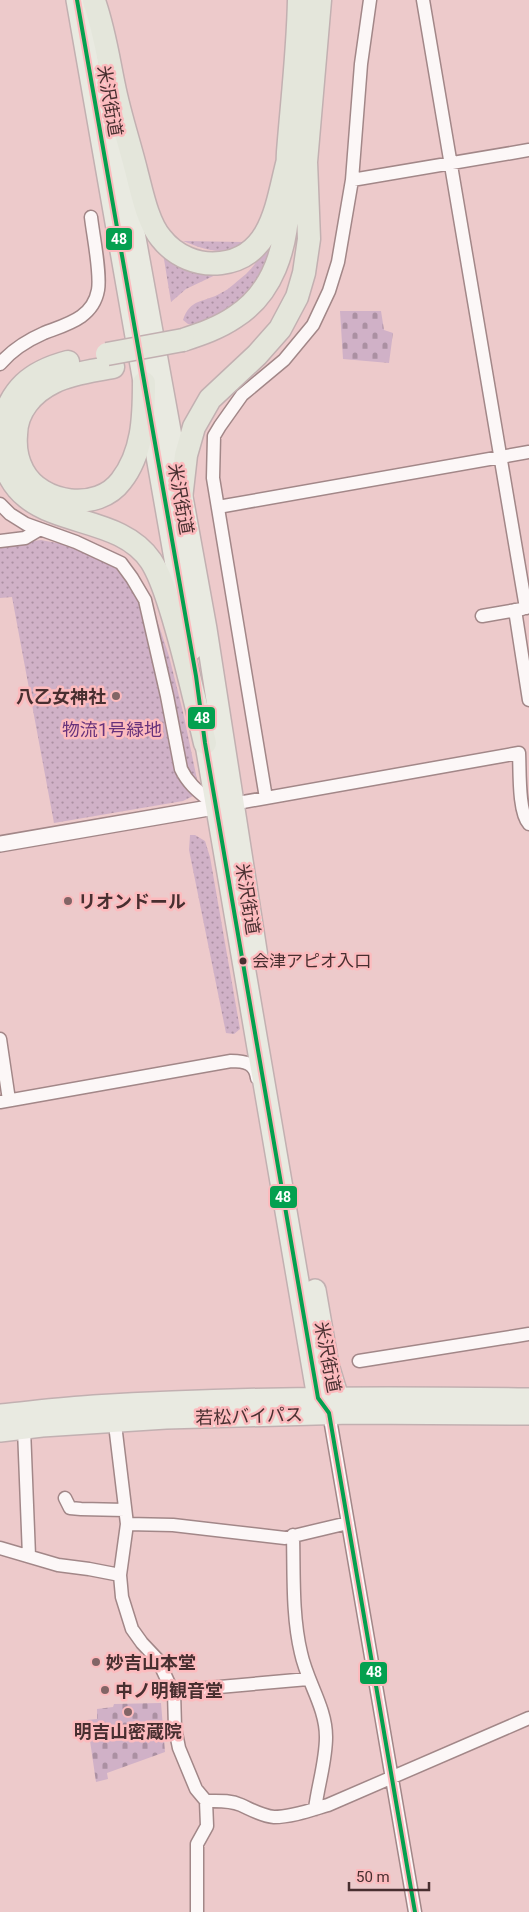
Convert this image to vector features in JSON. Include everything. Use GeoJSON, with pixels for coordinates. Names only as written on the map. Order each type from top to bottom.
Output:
{"type":"FeatureCollection","features":[{"type":"Feature","properties":{"kind":"highway"},"geometry":{"type":"LineString","coordinates":[[88,0],[102,23],[115,88],[147,208],[155,230],[176,253],[192,260],[213,264],[235,261],[248,253],[261,241],[269,228],[297,161]]}},
{"type":"Feature","properties":{"kind":"highway","name":"米沢街道"},"geometry":{"type":"LineString","coordinates":[[88,0],[144,383],[196,676],[205,742],[224,805],[274,1068],[328,1365],[328,1403]]}},
{"type":"Feature","properties":{"kind":"highway","name":"米沢街道"},"geometry":{"type":"LineString","coordinates":[[88,0],[206,629],[224,805],[254,1023],[272,1129],[328,1403]]}},
{"type":"Feature","properties":{"kind":"highway"},"geometry":{"type":"LineString","coordinates":[[300,0],[306,58]]}},
{"type":"Feature","properties":{"kind":"highway"},"geometry":{"type":"LineString","coordinates":[[0,430],[5,411],[13,395],[37,373],[55,365],[110,360],[185,345],[235,318],[253,302],[268,284],[284,241],[288,206],[297,161],[306,58],[308,0]]}},
{"type":"Feature","properties":{"kind":"highway"},"geometry":{"type":"LineString","coordinates":[[306,58],[320,0]]}},
{"type":"Feature","properties":{"kind":"highway"},"geometry":{"type":"LineString","coordinates":[[306,58],[334,0]]}},
{"type":"Feature","properties":{"kind":"highway"},"geometry":{"type":"LineString","coordinates":[[181,499],[186,455],[194,427],[210,399],[257,355],[280,329],[297,297],[304,273],[309,239],[297,161]]}},
{"type":"Feature","properties":{"kind":"highway"},"geometry":{"type":"LineString","coordinates":[[110,360],[80,374],[54,382],[38,392],[20,413],[16,428],[17,457],[23,472],[32,482],[52,497],[79,501],[95,498],[110,491],[120,482],[128,470],[139,441],[144,418],[144,383]]}},
{"type":"Feature","properties":{"kind":"highway"},"geometry":{"type":"LineString","coordinates":[[0,438],[6,468],[16,485],[29,499],[54,513],[95,526],[124,538],[140,548],[151,561],[161,580],[176,627],[205,742]]}},
{"type":"Feature","properties":{"kind":"highway","name":"若松バイパス"},"geometry":{"type":"LineString","coordinates":[[0,1415],[113,1413],[328,1403],[529,1399]]}},
{"type":"Feature","properties":{"kind":"highway","name":"若松バイパス"},"geometry":{"type":"LineString","coordinates":[[328,1403],[529,1414]]}},
{"type":"Feature","properties":{"kind":"highway","name":"若松バイパス"},"geometry":{"type":"LineString","coordinates":[[0,1431],[113,1413]]}},
{"type":"Feature","properties":{"kind":"street"},"geometry":{"type":"LineString","coordinates":[[266,798],[218,507],[214,478],[214,436],[242,395],[284,360],[313,325],[329,291],[338,262],[352,180],[361,64],[370,0]]}},
{"type":"Feature","properties":{"kind":"street"},"geometry":{"type":"LineString","coordinates":[[422,0],[500,457],[523,609],[529,700]]}},
{"type":"Feature","properties":{"kind":"street"},"geometry":{"type":"LineString","coordinates":[[352,180],[529,150]]}},
{"type":"Feature","properties":{"kind":"street"},"geometry":{"type":"LineString","coordinates":[[0,364],[20,346],[82,318],[93,305],[98,289],[97,262],[91,217]]}},
{"type":"Feature","properties":{"kind":"street"},"geometry":{"type":"LineString","coordinates":[[218,507],[529,452]]}},
{"type":"Feature","properties":{"kind":"street"},"geometry":{"type":"LineString","coordinates":[[0,504],[10,514],[26,524],[76,542],[121,563],[145,600],[167,696],[181,769],[186,780],[196,791],[224,805]]}},
{"type":"Feature","properties":{"kind":"street"},"geometry":{"type":"LineString","coordinates":[[0,541],[24,538],[40,528]]}},
{"type":"Feature","properties":{"kind":"street"},"geometry":{"type":"LineString","coordinates":[[482,616],[523,609]]}},
{"type":"Feature","properties":{"kind":"street"},"geometry":{"type":"LineString","coordinates":[[0,844],[524,752],[523,811],[529,824]]}},
{"type":"Feature","properties":{"kind":"street"},"geometry":{"type":"LineString","coordinates":[[232,1061],[247,1048],[254,1033],[254,1023]]}},
{"type":"Feature","properties":{"kind":"street"},"geometry":{"type":"LineString","coordinates":[[0,1039],[4,1101],[232,1061],[242,1061],[247,1062],[253,1067],[256,1073],[263,1108],[272,1129]]}},
{"type":"Feature","properties":{"kind":"street"},"geometry":{"type":"LineString","coordinates":[[359,1361],[529,1334]]}},
{"type":"Feature","properties":{"kind":"street"},"geometry":{"type":"LineString","coordinates":[[328,1403],[415,1912]]}},
{"type":"Feature","properties":{"kind":"street"},"geometry":{"type":"LineString","coordinates":[[113,1413],[127,1524],[120,1575],[122,1597],[132,1629],[158,1660],[174,1691],[175,1728],[179,1748],[196,1789],[206,1801],[207,1826],[196,1844],[198,1912]]}},
{"type":"Feature","properties":{"kind":"street"},"geometry":{"type":"LineString","coordinates":[[24,1428],[29,1556]]}},
{"type":"Feature","properties":{"kind":"street"},"geometry":{"type":"LineString","coordinates":[[65,1498],[70,1508],[125,1510]]}},
{"type":"Feature","properties":{"kind":"street"},"geometry":{"type":"LineString","coordinates":[[127,1524],[174,1525],[285,1538],[348,1523]]}},
{"type":"Feature","properties":{"kind":"street"},"geometry":{"type":"LineString","coordinates":[[293,1535],[294,1598],[300,1652],[308,1679],[324,1717],[326,1736],[315,1809]]}},
{"type":"Feature","properties":{"kind":"street"},"geometry":{"type":"LineString","coordinates":[[0,1548],[58,1565],[120,1575]]}},
{"type":"Feature","properties":{"kind":"street"},"geometry":{"type":"LineString","coordinates":[[174,1691],[308,1679]]}},
{"type":"Feature","properties":{"kind":"street"},"geometry":{"type":"LineString","coordinates":[[206,1801],[223,1800],[240,1804],[262,1815],[275,1817],[315,1809],[529,1718]]}},
{"type":"Feature","properties":{"kind":"green space"},"geometry":{"type":"Polygon","coordinates":[[[274,233],[279,248],[234,312],[197,325],[188,324],[183,320],[194,304],[231,287],[246,274],[262,255],[274,233]]]}},
{"type":"Feature","properties":{"kind":"green space"},"geometry":{"type":"Polygon","coordinates":[[[183,241],[244,242],[230,250],[222,251],[198,247],[183,241]]]}},
{"type":"Feature","properties":{"kind":"green space"},"geometry":{"type":"Polygon","coordinates":[[[163,253],[226,270],[186,289],[171,302],[163,253]]]}},
{"type":"Feature","properties":{"kind":"green space"},"geometry":{"type":"Polygon","coordinates":[[[340,311],[381,311],[384,330],[393,333],[389,363],[343,359],[340,311]]]}},
{"type":"Feature","properties":{"kind":"green space","name":"物流1号緑地"},"geometry":{"type":"Polygon","coordinates":[[[41,540],[109,553],[152,605],[169,656],[183,712],[199,789],[195,795],[183,801],[54,823],[12,597],[0,598],[0,545],[41,540]]]}},
{"type":"Feature","properties":{"kind":"green space"},"geometry":{"type":"Polygon","coordinates":[[[190,835],[195,835],[205,841],[210,857],[240,1029],[234,1034],[226,1033],[189,850],[190,835]]]}},
{"type":"Feature","properties":{"kind":"green space"},"geometry":{"type":"Polygon","coordinates":[[[161,1703],[165,1752],[107,1773],[108,1779],[96,1782],[87,1720],[97,1719],[97,1709],[113,1707],[114,1704],[161,1703]]]}},
{"type":"Feature","properties":{"kind":"transit line","name":"48"},"geometry":{"type":"LineString","coordinates":[[77,0],[196,676],[205,743],[318,1398],[329,1413],[415,1912]]}},
{"type":"Feature","properties":{"kind":"place","name":"八乙女神社"},"geometry":{"type":"Point","coordinates":[116,696]}},
{"type":"Feature","properties":{"kind":"place","name":"リオンドール"},"geometry":{"type":"Point","coordinates":[68,901]}},
{"type":"Feature","properties":{"kind":"place","name":"会津アピオ入口"},"geometry":{"type":"Point","coordinates":[243,961]}},
{"type":"Feature","properties":{"kind":"place","name":"妙吉山本堂"},"geometry":{"type":"Point","coordinates":[96,1662]}},
{"type":"Feature","properties":{"kind":"place","name":"中ノ明観音堂"},"geometry":{"type":"Point","coordinates":[105,1690]}},
{"type":"Feature","properties":{"kind":"place","name":"明吉山密蔵院"},"geometry":{"type":"Point","coordinates":[128,1712]}}]}
